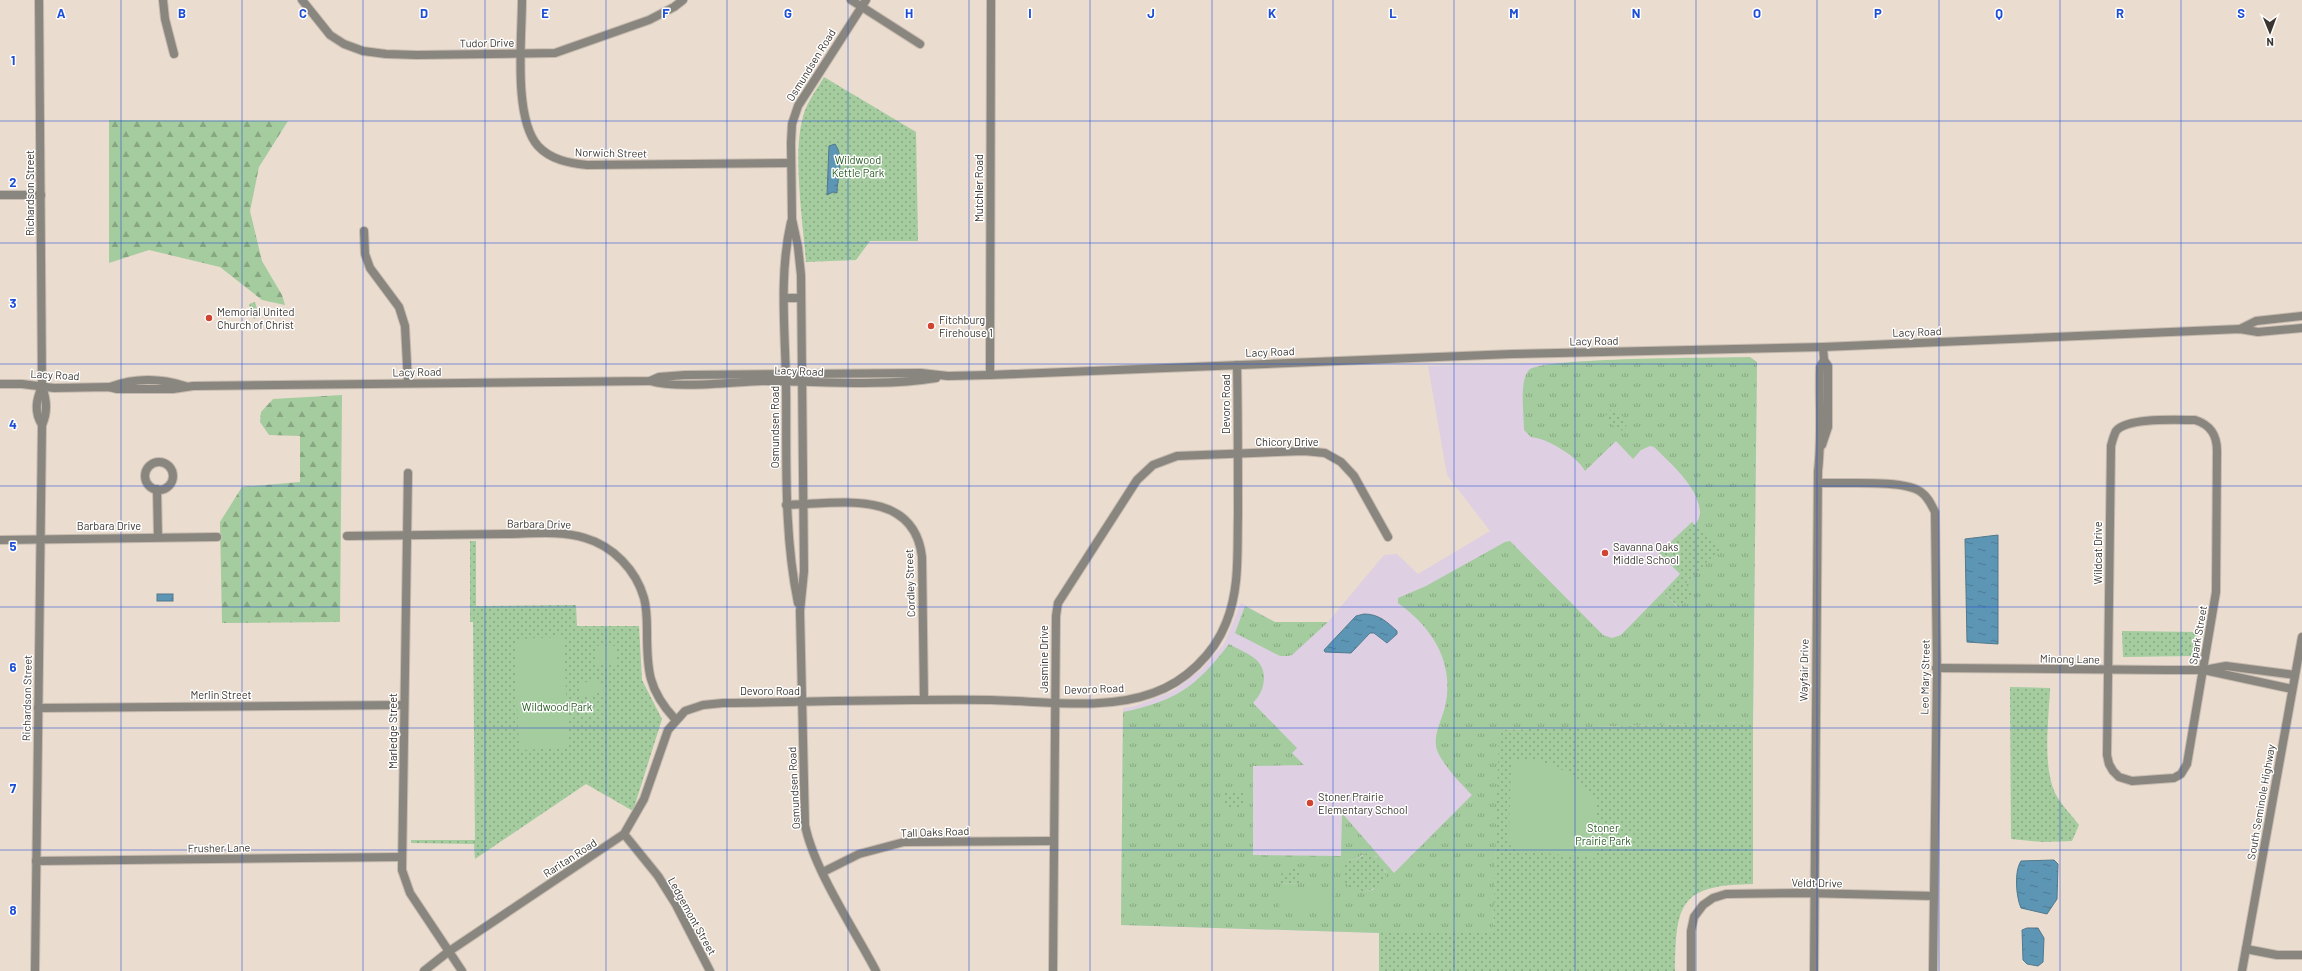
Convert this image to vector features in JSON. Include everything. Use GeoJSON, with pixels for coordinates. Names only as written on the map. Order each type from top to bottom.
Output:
{"type":"FeatureCollection","features":[{"type":"Feature","properties":{"kind":"street","name":"Richardson Street"},"geometry":{"type":"LineString","coordinates":[[35,971],[39,538],[42,425],[46,417],[46,398],[42,387],[39,0]]}},
{"type":"Feature","properties":{"kind":"street"},"geometry":{"type":"LineString","coordinates":[[163,0],[165,20],[174,54]]}},
{"type":"Feature","properties":{"kind":"street","name":"Tudor Drive"},"geometry":{"type":"LineString","coordinates":[[302,0],[330,35],[344,44],[363,51],[401,54],[555,53],[649,20],[674,7],[683,0]]}},
{"type":"Feature","properties":{"kind":"street","name":"Norwich Street"},"geometry":{"type":"LineString","coordinates":[[522,0],[522,105],[525,122],[538,145],[553,157],[567,163],[587,165],[791,163]]}},
{"type":"Feature","properties":{"kind":"street"},"geometry":{"type":"LineString","coordinates":[[851,0],[863,4],[920,44]]}},
{"type":"Feature","properties":{"kind":"street","name":"Mutchler Road"},"geometry":{"type":"LineString","coordinates":[[990,375],[991,0]]}},
{"type":"Feature","properties":{"kind":"street","name":"Osmundsen Road"},"geometry":{"type":"LineString","coordinates":[[863,4],[798,106],[792,124],[791,163],[792,219],[798,248],[801,298],[802,504],[804,571],[800,611],[805,825],[811,846],[876,971]]}},
{"type":"Feature","properties":{"kind":"street"},"geometry":{"type":"LineString","coordinates":[[0,195],[41,195]]}},
{"type":"Feature","properties":{"kind":"street","name":"Osmundsen Road"},"geometry":{"type":"LineString","coordinates":[[792,219],[785,247],[786,505],[791,568],[800,611]]}},
{"type":"Feature","properties":{"kind":"street"},"geometry":{"type":"LineString","coordinates":[[364,231],[366,254],[370,268],[399,308],[405,326],[408,383]]}},
{"type":"Feature","properties":{"kind":"street"},"geometry":{"type":"LineString","coordinates":[[784,298],[801,298]]}},
{"type":"Feature","properties":{"kind":"street","name":"Lacy Road"},"geometry":{"type":"LineString","coordinates":[[2240,329],[2256,321],[2302,316]]}},
{"type":"Feature","properties":{"kind":"street","name":"Lacy Road"},"geometry":{"type":"LineString","coordinates":[[786,378],[801,383],[896,383],[948,376],[1512,354],[1823,347],[2240,329],[2258,332],[2302,328]]}},
{"type":"Feature","properties":{"kind":"street","name":"Wayfair Drive"},"geometry":{"type":"LineString","coordinates":[[1814,971],[1818,483],[1821,448],[1828,427],[1828,366],[1824,360],[1823,347]]}},
{"type":"Feature","properties":{"kind":"street","name":"Devoro Road"},"geometry":{"type":"LineString","coordinates":[[675,720],[685,711],[703,705],[723,702],[924,700],[1116,702],[1153,693],[1170,685],[1199,663],[1217,641],[1230,610],[1236,586],[1238,454],[1237,365]]}},
{"type":"Feature","properties":{"kind":"street","name":"Lacy Road"},"geometry":{"type":"LineString","coordinates":[[0,384],[22,384],[42,387],[109,388],[121,383],[147,380],[173,382],[185,386],[650,381],[659,377],[685,375],[786,378],[801,374],[921,373],[948,376]]}},
{"type":"Feature","properties":{"kind":"street","name":"Wildcat Drive"},"geometry":{"type":"LineString","coordinates":[[2119,777],[2109,764],[2107,755],[2110,454],[2116,431],[2134,422],[2195,420],[2209,427],[2213,433]]}},
{"type":"Feature","properties":{"kind":"street","name":"Spark Street"},"geometry":{"type":"LineString","coordinates":[[2119,777],[2132,781],[2164,780],[2181,774],[2187,764],[2216,592],[2217,443],[2213,433]]}},
{"type":"Feature","properties":{"kind":"street","name":"Chicory Drive"},"geometry":{"type":"LineString","coordinates":[[1238,454],[1304,451],[1325,453],[1334,457],[1354,476],[1388,537]]}},
{"type":"Feature","properties":{"kind":"street","name":"Jasmine Drive"},"geometry":{"type":"LineString","coordinates":[[1053,971],[1056,616],[1058,603],[1137,480],[1152,464],[1163,459],[1177,456],[1238,454]]}},
{"type":"Feature","properties":{"kind":"street","name":"Marledge Street"},"geometry":{"type":"LineString","coordinates":[[408,473],[402,870],[410,893],[462,971]]}},
{"type":"Feature","properties":{"kind":"street","name":"Leo Mary Street"},"geometry":{"type":"LineString","coordinates":[[1818,483],[1884,483],[1908,486],[1920,491],[1929,500],[1935,512],[1936,668],[1933,971]]}},
{"type":"Feature","properties":{"kind":"street"},"geometry":{"type":"LineString","coordinates":[[157,489],[158,537]]}},
{"type":"Feature","properties":{"kind":"street","name":"Cordley Street"},"geometry":{"type":"LineString","coordinates":[[786,505],[875,504],[900,515],[914,532],[922,557],[924,700]]}},
{"type":"Feature","properties":{"kind":"street","name":"Barbara Drive"},"geometry":{"type":"LineString","coordinates":[[347,536],[571,535],[585,537],[614,553],[631,571],[639,584],[646,614],[648,674],[658,698],[675,720]]}},
{"type":"Feature","properties":{"kind":"street","name":"Barbara Drive"},"geometry":{"type":"LineString","coordinates":[[0,540],[39,538],[217,537]]}},
{"type":"Feature","properties":{"kind":"street","name":"South Seminole Highway"},"geometry":{"type":"LineString","coordinates":[[2242,971],[2302,636]]}},
{"type":"Feature","properties":{"kind":"street","name":"Minong Lane"},"geometry":{"type":"LineString","coordinates":[[1936,668],[2204,670],[2226,666],[2295,675]]}},
{"type":"Feature","properties":{"kind":"street","name":"Minong Lane"},"geometry":{"type":"LineString","coordinates":[[2204,670],[2292,689]]}},
{"type":"Feature","properties":{"kind":"street","name":"Merlin Street"},"geometry":{"type":"LineString","coordinates":[[38,708],[404,705]]}},
{"type":"Feature","properties":{"kind":"street","name":"Raritan Road"},"geometry":{"type":"LineString","coordinates":[[424,971],[448,952],[624,834],[644,799],[663,740],[675,720]]}},
{"type":"Feature","properties":{"kind":"street","name":"Ledgemont Street"},"geometry":{"type":"LineString","coordinates":[[624,834],[658,876],[675,904],[710,971]]}},
{"type":"Feature","properties":{"kind":"street","name":"Tall Oaks Road"},"geometry":{"type":"LineString","coordinates":[[824,872],[859,854],[904,842],[1053,841]]}},
{"type":"Feature","properties":{"kind":"street","name":"Frusher Lane"},"geometry":{"type":"LineString","coordinates":[[36,861],[402,857]]}},
{"type":"Feature","properties":{"kind":"street","name":"Veldt Drive"},"geometry":{"type":"LineString","coordinates":[[1691,971],[1691,931],[1694,917],[1703,905],[1713,898],[1726,894],[1934,896]]}},
{"type":"Feature","properties":{"kind":"street"},"geometry":{"type":"LineString","coordinates":[[2246,950],[2277,955],[2302,955]]}},
{"type":"Feature","properties":{"kind":"shaded area"},"geometry":{"type":"Polygon","coordinates":[[[1750,357],[1757,362],[1753,722],[1500,730],[1493,933],[1379,933],[1121,925],[1123,708],[1135,706],[1173,691],[1202,669],[1224,644],[1241,603],[1275,622],[1328,622],[1384,555],[1397,554],[1418,574],[1490,531],[1447,475],[1428,366],[1750,357]]]}},
{"type":"Feature","properties":{"kind":"green space","name":"Wildwood Kettle Park"},"geometry":{"type":"Polygon","coordinates":[[[824,77],[916,132],[918,241],[870,241],[856,260],[806,262],[800,190],[798,153],[799,136],[803,115],[811,98],[824,77]]]}},
{"type":"Feature","properties":{"kind":"green space"},"geometry":{"type":"Polygon","coordinates":[[[109,120],[288,121],[259,167],[250,211],[262,261],[282,295],[285,305],[262,300],[220,267],[149,250],[109,263],[109,120]]]}},
{"type":"Feature","properties":{"kind":"green space"},"geometry":{"type":"Polygon","coordinates":[[[255,302],[259,316],[254,319],[249,304],[255,302]]]}},
{"type":"Feature","properties":{"kind":"green space"},"geometry":{"type":"Polygon","coordinates":[[[1750,357],[1757,362],[1753,722],[1500,730],[1493,933],[1379,933],[1121,925],[1123,712],[1157,703],[1184,690],[1206,671],[1229,644],[1247,653],[1258,661],[1263,672],[1264,679],[1262,689],[1253,703],[1297,748],[1292,753],[1304,765],[1253,766],[1253,855],[1341,856],[1342,813],[1394,873],[1472,795],[1446,765],[1436,746],[1436,737],[1445,707],[1447,691],[1447,676],[1444,661],[1431,635],[1422,624],[1398,603],[1398,598],[1426,586],[1505,542],[1510,541],[1603,635],[1612,638],[1621,635],[1663,592],[1678,608],[1685,584],[1719,549],[1695,525],[1700,514],[1699,504],[1690,486],[1676,469],[1654,447],[1650,446],[1641,450],[1633,459],[1616,441],[1585,471],[1569,454],[1545,441],[1531,437],[1524,430],[1523,407],[1524,381],[1529,370],[1541,366],[1597,360],[1750,357]],[[1362,855],[1355,860],[1348,859],[1360,891],[1373,890],[1386,872],[1376,856],[1362,855]],[[1292,869],[1288,871],[1281,883],[1300,884],[1292,869]]]}},
{"type":"Feature","properties":{"kind":"green space"},"geometry":{"type":"Polygon","coordinates":[[[342,395],[340,622],[222,623],[220,522],[242,487],[300,482],[300,436],[269,435],[260,422],[261,412],[273,399],[342,395]]]}},
{"type":"Feature","properties":{"kind":"green space"},"geometry":{"type":"Polygon","coordinates":[[[1614,407],[1629,423],[1620,432],[1604,416],[1614,407]]]}},
{"type":"Feature","properties":{"kind":"green space"},"geometry":{"type":"Polygon","coordinates":[[[1692,522],[1720,549],[1685,584],[1694,592],[1679,608],[1663,592],[1680,574],[1659,553],[1692,522]]]}},
{"type":"Feature","properties":{"kind":"green space","name":"Wildwood Park"},"geometry":{"type":"Polygon","coordinates":[[[470,541],[476,541],[476,606],[576,605],[577,626],[639,626],[642,680],[662,719],[633,811],[586,784],[475,859],[474,844],[411,843],[411,840],[475,840],[473,622],[470,622],[470,541]]]}},
{"type":"Feature","properties":{"kind":"green space"},"geometry":{"type":"Polygon","coordinates":[[[1245,606],[1275,622],[1328,622],[1292,655],[1280,656],[1235,633],[1245,606]]]}},
{"type":"Feature","properties":{"kind":"green space"},"geometry":{"type":"Polygon","coordinates":[[[2122,631],[2198,632],[2193,656],[2123,657],[2122,631]]]}},
{"type":"Feature","properties":{"kind":"green space"},"geometry":{"type":"Polygon","coordinates":[[[564,637],[568,748],[519,750],[515,639],[564,637]]]}},
{"type":"Feature","properties":{"kind":"green space"},"geometry":{"type":"Polygon","coordinates":[[[597,646],[616,646],[616,663],[597,663],[597,646]]]}},
{"type":"Feature","properties":{"kind":"green space"},"geometry":{"type":"Polygon","coordinates":[[[600,679],[603,692],[581,697],[578,684],[600,679]]]}},
{"type":"Feature","properties":{"kind":"green space"},"geometry":{"type":"Polygon","coordinates":[[[2010,687],[2050,688],[2047,741],[2049,769],[2051,781],[2057,797],[2079,825],[2072,841],[2043,842],[2011,839],[2010,687]]]}},
{"type":"Feature","properties":{"kind":"green space","name":"Stoner Prairie Park"},"geometry":{"type":"Polygon","coordinates":[[[1753,722],[1753,884],[1729,885],[1710,888],[1697,894],[1687,902],[1681,914],[1677,929],[1675,971],[1379,971],[1379,933],[1493,933],[1499,730],[1753,722]]]}},
{"type":"Feature","properties":{"kind":"green space"},"geometry":{"type":"Polygon","coordinates":[[[1511,761],[1540,761],[1570,773],[1594,796],[1600,833],[1596,858],[1514,850],[1509,844],[1511,761]]]}},
{"type":"Feature","properties":{"kind":"green space"},"geometry":{"type":"Polygon","coordinates":[[[1225,792],[1245,793],[1244,808],[1224,808],[1225,792]]]}},
{"type":"Feature","properties":{"kind":"green space"},"geometry":{"type":"Polygon","coordinates":[[[1369,852],[1381,863],[1385,870],[1386,879],[1378,886],[1369,890],[1360,891],[1346,884],[1343,877],[1343,869],[1348,859],[1355,860],[1369,852]]]}},
{"type":"Feature","properties":{"kind":"green space"},"geometry":{"type":"Polygon","coordinates":[[[1292,868],[1300,871],[1300,884],[1281,883],[1281,874],[1292,868]]]}},
{"type":"Feature","properties":{"kind":"green space"},"geometry":{"type":"Polygon","coordinates":[[[1280,887],[1335,889],[1334,913],[1279,911],[1280,887]]]}},
{"type":"Feature","properties":{"kind":"water"},"geometry":{"type":"Polygon","coordinates":[[[835,144],[840,155],[837,193],[833,192],[827,195],[829,146],[835,144]]]}},
{"type":"Feature","properties":{"kind":"water"},"geometry":{"type":"Polygon","coordinates":[[[1998,535],[1998,644],[1967,642],[1965,539],[1998,535]]]}},
{"type":"Feature","properties":{"kind":"water"},"geometry":{"type":"Polygon","coordinates":[[[157,594],[173,594],[173,601],[157,601],[157,594]]]}},
{"type":"Feature","properties":{"kind":"water"},"geometry":{"type":"Polygon","coordinates":[[[1364,614],[1374,615],[1382,619],[1397,631],[1397,634],[1387,643],[1374,633],[1370,633],[1351,653],[1325,652],[1324,650],[1356,616],[1364,614]]]}},
{"type":"Feature","properties":{"kind":"water"},"geometry":{"type":"Polygon","coordinates":[[[2054,860],[2058,864],[2057,899],[2047,914],[2021,908],[2016,884],[2017,871],[2021,861],[2054,860]]]}},
{"type":"Feature","properties":{"kind":"water"},"geometry":{"type":"Polygon","coordinates":[[[2027,928],[2038,928],[2044,938],[2043,962],[2038,966],[2027,964],[2023,960],[2022,930],[2027,928]]]}},
{"type":"Feature","properties":{"kind":"place","name":"Memorial United Church of Christ"},"geometry":{"type":"Point","coordinates":[209,318]}},
{"type":"Feature","properties":{"kind":"place","name":"Fitchburg Firehouse 1"},"geometry":{"type":"Point","coordinates":[931,326]}},
{"type":"Feature","properties":{"kind":"place","name":"Savanna Oaks Middle School"},"geometry":{"type":"Point","coordinates":[1605,553]}},
{"type":"Feature","properties":{"kind":"place","name":"Stoner Prairie Elementary School"},"geometry":{"type":"Point","coordinates":[1310,803]}}]}
